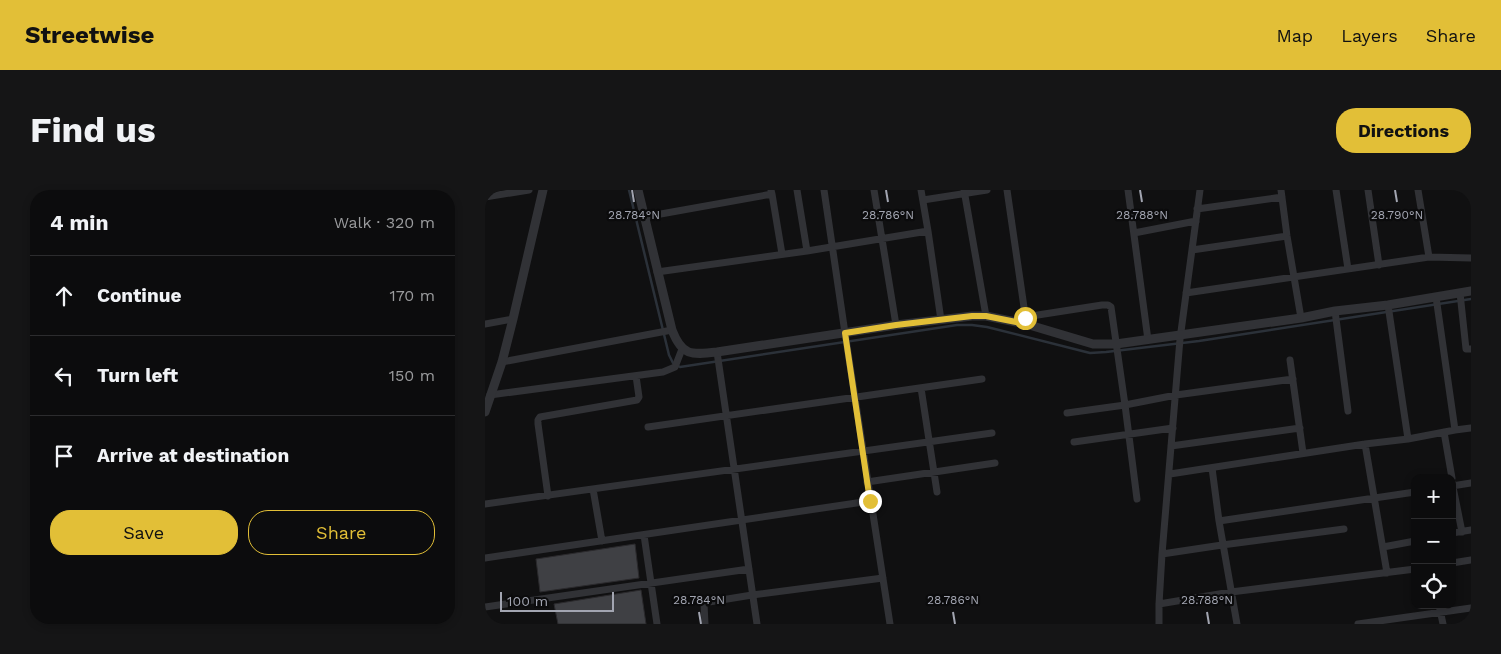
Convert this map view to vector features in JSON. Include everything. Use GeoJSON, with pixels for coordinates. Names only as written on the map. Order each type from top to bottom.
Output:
{"type":"FeatureCollection","features":[{"type":"Feature","properties":{"kind":"street"},"geometry":{"type":"LineString","coordinates":[[485,197],[500,192],[529,190]]}},
{"type":"Feature","properties":{"kind":"street"},"geometry":{"type":"LineString","coordinates":[[485,412],[502,362],[543,190]]}},
{"type":"Feature","properties":{"kind":"street"},"geometry":{"type":"LineString","coordinates":[[638,190],[672,330],[682,349],[695,354],[972,316],[1026,321],[1093,344],[1116,344],[1181,337],[1471,291]]}},
{"type":"Feature","properties":{"kind":"street"},"geometry":{"type":"LineString","coordinates":[[797,190],[807,251]]}},
{"type":"Feature","properties":{"kind":"street"},"geometry":{"type":"LineString","coordinates":[[824,190],[890,624]]}},
{"type":"Feature","properties":{"kind":"street"},"geometry":{"type":"LineString","coordinates":[[873,190],[896,325]]}},
{"type":"Feature","properties":{"kind":"street"},"geometry":{"type":"LineString","coordinates":[[921,190],[941,320]]}},
{"type":"Feature","properties":{"kind":"street"},"geometry":{"type":"LineString","coordinates":[[923,200],[964,192],[987,190]]}},
{"type":"Feature","properties":{"kind":"street"},"geometry":{"type":"LineString","coordinates":[[1007,190],[1026,321]]}},
{"type":"Feature","properties":{"kind":"street"},"geometry":{"type":"LineString","coordinates":[[1128,190],[1148,340]]}},
{"type":"Feature","properties":{"kind":"street"},"geometry":{"type":"LineString","coordinates":[[1159,624],[1162,554],[1181,337],[1199,190]]}},
{"type":"Feature","properties":{"kind":"street"},"geometry":{"type":"LineString","coordinates":[[1335,190],[1348,269]]}},
{"type":"Feature","properties":{"kind":"street"},"geometry":{"type":"LineString","coordinates":[[1368,190],[1379,264]]}},
{"type":"Feature","properties":{"kind":"street"},"geometry":{"type":"LineString","coordinates":[[1418,190],[1429,257]]}},
{"type":"Feature","properties":{"kind":"street"},"geometry":{"type":"LineString","coordinates":[[644,217],[772,192],[782,254]]}},
{"type":"Feature","properties":{"kind":"street"},"geometry":{"type":"LineString","coordinates":[[964,192],[986,316]]}},
{"type":"Feature","properties":{"kind":"street"},"geometry":{"type":"LineString","coordinates":[[1197,209],[1282,193],[1287,236],[1301,318]]}},
{"type":"Feature","properties":{"kind":"street"},"geometry":{"type":"LineString","coordinates":[[1134,233],[1196,222]]}},
{"type":"Feature","properties":{"kind":"street"},"geometry":{"type":"LineString","coordinates":[[657,272],[807,251],[928,231]]}},
{"type":"Feature","properties":{"kind":"street"},"geometry":{"type":"LineString","coordinates":[[1192,250],[1287,236]]}},
{"type":"Feature","properties":{"kind":"street"},"geometry":{"type":"LineString","coordinates":[[1186,293],[1429,257],[1471,258]]}},
{"type":"Feature","properties":{"kind":"street"},"geometry":{"type":"LineString","coordinates":[[1460,293],[1466,349],[1471,348]]}},
{"type":"Feature","properties":{"kind":"street"},"geometry":{"type":"LineString","coordinates":[[1436,297],[1455,430]]}},
{"type":"Feature","properties":{"kind":"street"},"geometry":{"type":"LineString","coordinates":[[1026,321],[1108,305],[1112,310],[1137,498]]}},
{"type":"Feature","properties":{"kind":"street"},"geometry":{"type":"LineString","coordinates":[[1388,305],[1408,440]]}},
{"type":"Feature","properties":{"kind":"street"},"geometry":{"type":"LineString","coordinates":[[1335,312],[1348,411]]}},
{"type":"Feature","properties":{"kind":"street"},"geometry":{"type":"LineString","coordinates":[[485,324],[513,319]]}},
{"type":"Feature","properties":{"kind":"street"},"geometry":{"type":"LineString","coordinates":[[502,362],[672,330]]}},
{"type":"Feature","properties":{"kind":"street"},"geometry":{"type":"LineString","coordinates":[[490,395],[670,370],[675,367],[682,349]]}},
{"type":"Feature","properties":{"kind":"street"},"geometry":{"type":"LineString","coordinates":[[717,352],[757,624]]}},
{"type":"Feature","properties":{"kind":"street"},"geometry":{"type":"LineString","coordinates":[[1290,360],[1303,453]]}},
{"type":"Feature","properties":{"kind":"street"},"geometry":{"type":"LineString","coordinates":[[547,496],[538,424],[540,417],[637,400],[639,397],[637,376]]}},
{"type":"Feature","properties":{"kind":"street"},"geometry":{"type":"LineString","coordinates":[[648,428],[983,379]]}},
{"type":"Feature","properties":{"kind":"street"},"geometry":{"type":"LineString","coordinates":[[1067,413],[1125,405],[1176,395],[1293,379]]}},
{"type":"Feature","properties":{"kind":"street"},"geometry":{"type":"LineString","coordinates":[[921,388],[937,492]]}},
{"type":"Feature","properties":{"kind":"street"},"geometry":{"type":"LineString","coordinates":[[1074,442],[1173,428]]}},
{"type":"Feature","properties":{"kind":"street"},"geometry":{"type":"LineString","coordinates":[[1171,446],[1300,428]]}},
{"type":"Feature","properties":{"kind":"street"},"geometry":{"type":"LineString","coordinates":[[1170,474],[1365,444],[1408,440],[1471,428]]}},
{"type":"Feature","properties":{"kind":"street"},"geometry":{"type":"LineString","coordinates":[[1444,432],[1451,474]]}},
{"type":"Feature","properties":{"kind":"street"},"geometry":{"type":"LineString","coordinates":[[485,504],[992,433]]}},
{"type":"Feature","properties":{"kind":"street"},"geometry":{"type":"LineString","coordinates":[[1365,444],[1387,573]]}},
{"type":"Feature","properties":{"kind":"street"},"geometry":{"type":"LineString","coordinates":[[867,482],[995,463]]}},
{"type":"Feature","properties":{"kind":"street"},"geometry":{"type":"LineString","coordinates":[[1212,468],[1237,624]]}},
{"type":"Feature","properties":{"kind":"street"},"geometry":{"type":"LineString","coordinates":[[1456,485],[1471,483]]}},
{"type":"Feature","properties":{"kind":"street"},"geometry":{"type":"LineString","coordinates":[[593,489],[602,541]]}},
{"type":"Feature","properties":{"kind":"street"},"geometry":{"type":"LineString","coordinates":[[1219,521],[1411,493]]}},
{"type":"Feature","properties":{"kind":"street"},"geometry":{"type":"LineString","coordinates":[[485,558],[870,501]]}},
{"type":"Feature","properties":{"kind":"street"},"geometry":{"type":"LineString","coordinates":[[1456,501],[1462,532]]}},
{"type":"Feature","properties":{"kind":"street"},"geometry":{"type":"LineString","coordinates":[[1162,554],[1344,529]]}},
{"type":"Feature","properties":{"kind":"street"},"geometry":{"type":"LineString","coordinates":[[1456,533],[1471,530]]}},
{"type":"Feature","properties":{"kind":"street"},"geometry":{"type":"LineString","coordinates":[[644,535],[657,624]]}},
{"type":"Feature","properties":{"kind":"street"},"geometry":{"type":"LineString","coordinates":[[1383,547],[1411,542]]}},
{"type":"Feature","properties":{"kind":"street"},"geometry":{"type":"LineString","coordinates":[[1456,563],[1471,560]]}},
{"type":"Feature","properties":{"kind":"street"},"geometry":{"type":"LineString","coordinates":[[485,607],[749,569]]}},
{"type":"Feature","properties":{"kind":"street"},"geometry":{"type":"LineString","coordinates":[[1159,604],[1231,592],[1411,570]]}},
{"type":"Feature","properties":{"kind":"street"},"geometry":{"type":"LineString","coordinates":[[705,624],[703,608],[706,603],[883,578]]}},
{"type":"Feature","properties":{"kind":"street"},"geometry":{"type":"LineString","coordinates":[[1359,624],[1471,608]]}},
{"type":"Feature","properties":{"kind":"street"},"geometry":{"type":"LineString","coordinates":[[1440,609],[1443,624]]}},
{"type":"Feature","properties":{"kind":"building"},"geometry":{"type":"Polygon","coordinates":[[[635,544],[639,578],[540,592],[536,559],[635,544]]]}},
{"type":"Feature","properties":{"kind":"building"},"geometry":{"type":"Polygon","coordinates":[[[641,590],[646,624],[558,624],[554,604],[641,590]]]}},
{"type":"Feature","properties":{"kind":"waterway"},"geometry":{"type":"LineString","coordinates":[[629,190],[669,355],[673,363],[680,367],[957,325],[987,327],[1090,353],[1106,352],[1199,341],[1471,299]]}},
{"type":"Feature","properties":{"kind":"route"},"geometry":{"type":"LineString","coordinates":[[870,501],[845,333],[972,316],[986,316],[1026,324],[1025,318]]}}]}
